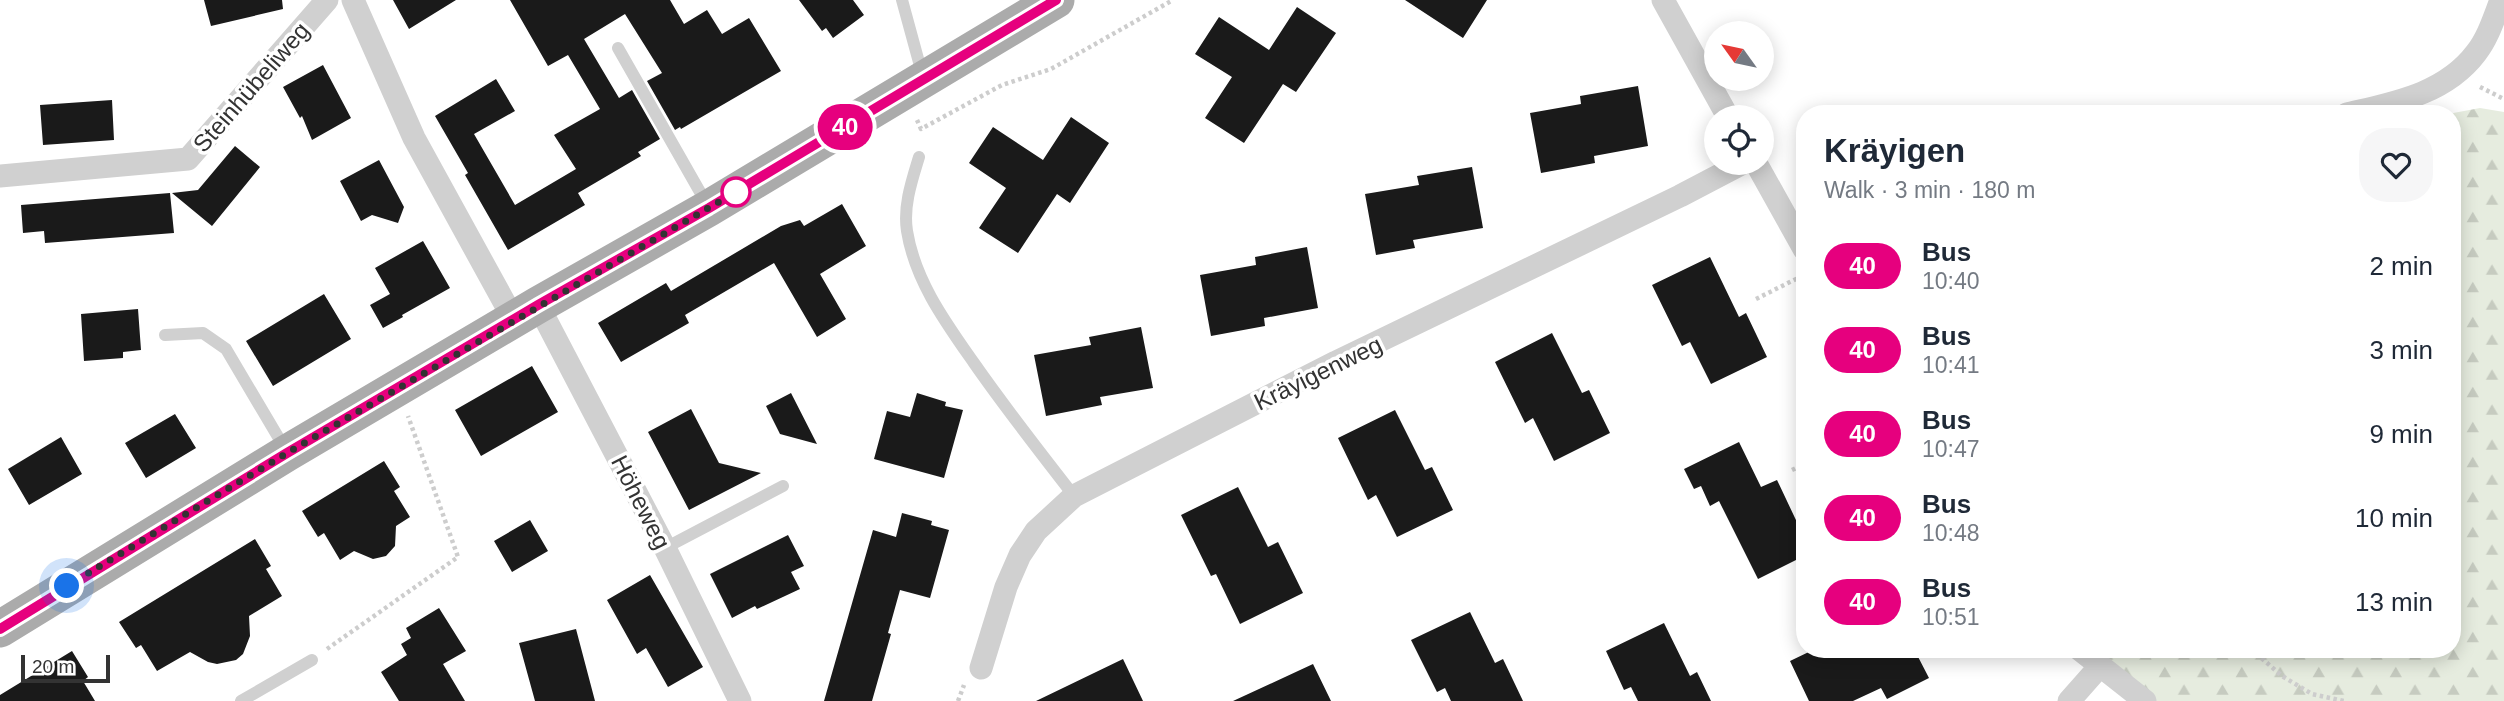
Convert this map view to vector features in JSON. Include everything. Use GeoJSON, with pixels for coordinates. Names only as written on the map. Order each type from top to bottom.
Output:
{"type":"FeatureCollection","features":[{"type":"Feature","properties":{"kind":"main road"},"geometry":{"type":"LineString","coordinates":[[0,629],[287,453],[709,208],[1056,0]]}},
{"type":"Feature","properties":{"kind":"street","name":"Steinhübeliweg"},"geometry":{"type":"LineString","coordinates":[[0,176],[188,159],[327,0]]}},
{"type":"Feature","properties":{"kind":"street"},"geometry":{"type":"LineString","coordinates":[[353,0],[414,138],[526,312]]}},
{"type":"Feature","properties":{"kind":"street"},"geometry":{"type":"LineString","coordinates":[[1663,0],[1721,105]]}},
{"type":"Feature","properties":{"kind":"street"},"geometry":{"type":"LineString","coordinates":[[2385,105],[2430,90],[2459,72],[2497,31],[2501,0]]}},
{"type":"Feature","properties":{"kind":"street","name":"Kräyigenweg"},"geometry":{"type":"LineString","coordinates":[[981,668],[1006,587],[1020,555],[1036,531],[1074,496],[1336,362],[1720,175]]}},
{"type":"Feature","properties":{"kind":"street"},"geometry":{"type":"LineString","coordinates":[[1763,175],[1796,235]]}},
{"type":"Feature","properties":{"kind":"street","name":"Höheweg"},"geometry":{"type":"LineString","coordinates":[[526,312],[665,548],[740,701]]}},
{"type":"Feature","properties":{"kind":"street"},"geometry":{"type":"LineString","coordinates":[[2090,658],[2145,701]]}},
{"type":"Feature","properties":{"kind":"street"},"geometry":{"type":"LineString","coordinates":[[2069,701],[2100,666]]}},
{"type":"Feature","properties":{"kind":"lane"},"geometry":{"type":"LineString","coordinates":[[902,0],[914,86]]}},
{"type":"Feature","properties":{"kind":"lane"},"geometry":{"type":"LineString","coordinates":[[618,48],[709,208]]}},
{"type":"Feature","properties":{"kind":"lane"},"geometry":{"type":"LineString","coordinates":[[919,157],[909,194],[906,228],[914,261],[941,316],[1004,407],[1074,496]]}},
{"type":"Feature","properties":{"kind":"lane"},"geometry":{"type":"LineString","coordinates":[[165,335],[204,334],[226,348],[287,453]]}},
{"type":"Feature","properties":{"kind":"lane"},"geometry":{"type":"LineString","coordinates":[[665,548],[783,486]]}},
{"type":"Feature","properties":{"kind":"lane"},"geometry":{"type":"LineString","coordinates":[[241,701],[312,660]]}},
{"type":"Feature","properties":{"kind":"path"},"geometry":{"type":"LineString","coordinates":[[914,86],[921,129],[1002,85],[1051,69],[1173,0]]}},
{"type":"Feature","properties":{"kind":"path"},"geometry":{"type":"LineString","coordinates":[[1756,299],[1796,278]]}},
{"type":"Feature","properties":{"kind":"path"},"geometry":{"type":"LineString","coordinates":[[312,660],[458,557],[411,421],[396,390]]}},
{"type":"Feature","properties":{"kind":"path"},"geometry":{"type":"LineString","coordinates":[[1792,470],[1796,468]]}},
{"type":"Feature","properties":{"kind":"path"},"geometry":{"type":"LineString","coordinates":[[2261,658],[2282,676],[2312,694],[2344,701]]}},
{"type":"Feature","properties":{"kind":"green space"},"geometry":{"type":"Polygon","coordinates":[[[2480,108],[2504,112],[2504,701],[2155,701],[2100,658],[2461,658],[2461,112],[2480,108]]]}},
{"type":"Feature","properties":{"kind":"building"},"geometry":{"type":"Polygon","coordinates":[[[204,0],[282,0],[283,9],[211,26],[204,0]]]}},
{"type":"Feature","properties":{"kind":"building"},"geometry":{"type":"Polygon","coordinates":[[[393,0],[456,0],[409,29],[393,0]]]}},
{"type":"Feature","properties":{"kind":"building"},"geometry":{"type":"Polygon","coordinates":[[[510,0],[670,0],[684,24],[707,10],[722,34],[749,18],[781,71],[675,130],[647,81],[662,73],[625,14],[584,39],[619,98],[632,90],[660,139],[638,152],[641,156],[578,193],[585,205],[508,250],[435,116],[496,79],[515,111],[474,134],[515,205],[576,169],[554,135],[600,109],[568,55],[548,66],[510,0]]]}},
{"type":"Feature","properties":{"kind":"building"},"geometry":{"type":"Polygon","coordinates":[[[799,0],[853,0],[864,15],[833,38],[826,28],[822,31],[799,0]]]}},
{"type":"Feature","properties":{"kind":"building"},"geometry":{"type":"Polygon","coordinates":[[[1405,0],[1487,0],[1463,38],[1405,0]]]}},
{"type":"Feature","properties":{"kind":"building"},"geometry":{"type":"Polygon","coordinates":[[[1297,7],[1336,33],[1296,92],[1283,84],[1244,143],[1205,118],[1232,77],[1195,54],[1219,17],[1269,50],[1297,7]]]}},
{"type":"Feature","properties":{"kind":"building"},"geometry":{"type":"Polygon","coordinates":[[[323,65],[351,118],[312,140],[302,116],[300,118],[283,87],[323,65]]]}},
{"type":"Feature","properties":{"kind":"building"},"geometry":{"type":"Polygon","coordinates":[[[1638,86],[1648,146],[1594,156],[1595,163],[1541,173],[1530,113],[1581,104],[1580,96],[1638,86]]]}},
{"type":"Feature","properties":{"kind":"building"},"geometry":{"type":"Polygon","coordinates":[[[112,100],[114,140],[43,145],[40,105],[112,100]]]}},
{"type":"Feature","properties":{"kind":"building"},"geometry":{"type":"Polygon","coordinates":[[[1071,117],[1109,143],[1070,203],[1057,194],[1018,253],[979,228],[1006,188],[969,163],[993,127],[1043,160],[1071,117]]]}},
{"type":"Feature","properties":{"kind":"building"},"geometry":{"type":"Polygon","coordinates":[[[235,146],[260,167],[212,226],[172,193],[198,190],[235,146]]]}},
{"type":"Feature","properties":{"kind":"building"},"geometry":{"type":"Polygon","coordinates":[[[379,160],[404,207],[398,223],[372,215],[361,221],[340,181],[379,160]]]}},
{"type":"Feature","properties":{"kind":"building"},"geometry":{"type":"Polygon","coordinates":[[[1472,167],[1483,228],[1413,240],[1415,248],[1376,255],[1365,194],[1419,185],[1417,176],[1472,167]]]}},
{"type":"Feature","properties":{"kind":"building"},"geometry":{"type":"Polygon","coordinates":[[[170,193],[174,233],[45,243],[44,231],[23,233],[21,205],[170,193]]]}},
{"type":"Feature","properties":{"kind":"building"},"geometry":{"type":"Polygon","coordinates":[[[842,204],[866,246],[820,274],[846,319],[817,337],[774,263],[685,315],[689,323],[621,362],[598,323],[666,283],[671,291],[781,226],[800,220],[804,226],[842,204]]]}},
{"type":"Feature","properties":{"kind":"building"},"geometry":{"type":"Polygon","coordinates":[[[423,241],[450,288],[383,328],[370,305],[390,294],[375,268],[423,241]]]}},
{"type":"Feature","properties":{"kind":"building"},"geometry":{"type":"Polygon","coordinates":[[[1307,247],[1318,308],[1264,318],[1265,326],[1211,336],[1200,275],[1256,265],[1255,257],[1307,247]]]}},
{"type":"Feature","properties":{"kind":"building"},"geometry":{"type":"Polygon","coordinates":[[[1710,257],[1739,317],[1746,313],[1767,357],[1711,384],[1690,342],[1682,346],[1652,285],[1710,257]]]}},
{"type":"Feature","properties":{"kind":"building"},"geometry":{"type":"Polygon","coordinates":[[[324,294],[351,339],[273,386],[246,341],[324,294]]]}},
{"type":"Feature","properties":{"kind":"building"},"geometry":{"type":"Polygon","coordinates":[[[138,309],[141,350],[123,352],[123,358],[84,361],[81,314],[138,309]]]}},
{"type":"Feature","properties":{"kind":"building"},"geometry":{"type":"Polygon","coordinates":[[[1141,327],[1153,388],[1100,397],[1102,405],[1046,416],[1034,355],[1091,345],[1089,337],[1141,327]]]}},
{"type":"Feature","properties":{"kind":"building"},"geometry":{"type":"Polygon","coordinates":[[[1552,333],[1582,393],[1589,390],[1610,433],[1554,461],[1533,418],[1525,423],[1495,362],[1552,333]]]}},
{"type":"Feature","properties":{"kind":"building"},"geometry":{"type":"Polygon","coordinates":[[[532,366],[558,412],[481,456],[455,410],[532,366]]]}},
{"type":"Feature","properties":{"kind":"building"},"geometry":{"type":"Polygon","coordinates":[[[791,393],[817,444],[780,434],[766,406],[791,393]]]}},
{"type":"Feature","properties":{"kind":"building"},"geometry":{"type":"Polygon","coordinates":[[[917,393],[946,402],[945,406],[963,410],[944,478],[874,459],[887,411],[910,417],[917,393]]]}},
{"type":"Feature","properties":{"kind":"building"},"geometry":{"type":"Polygon","coordinates":[[[691,409],[719,463],[761,473],[689,510],[648,432],[691,409]]]}},
{"type":"Feature","properties":{"kind":"building"},"geometry":{"type":"Polygon","coordinates":[[[1395,410],[1425,470],[1432,467],[1453,510],[1397,537],[1376,495],[1368,500],[1338,438],[1395,410]]]}},
{"type":"Feature","properties":{"kind":"building"},"geometry":{"type":"Polygon","coordinates":[[[175,414],[196,448],[146,478],[125,443],[175,414]]]}},
{"type":"Feature","properties":{"kind":"building"},"geometry":{"type":"Polygon","coordinates":[[[61,437],[82,474],[29,505],[8,469],[61,437]]]}},
{"type":"Feature","properties":{"kind":"building"},"geometry":{"type":"Polygon","coordinates":[[[1739,442],[1761,487],[1777,480],[1796,520],[1796,560],[1758,579],[1719,501],[1710,506],[1701,486],[1694,489],[1684,469],[1739,442]]]}},
{"type":"Feature","properties":{"kind":"building"},"geometry":{"type":"Polygon","coordinates":[[[384,461],[400,487],[394,491],[410,517],[396,526],[395,546],[386,556],[373,559],[354,551],[340,560],[324,533],[318,537],[302,511],[384,461]]]}},
{"type":"Feature","properties":{"kind":"building"},"geometry":{"type":"Polygon","coordinates":[[[1238,487],[1268,547],[1278,542],[1303,593],[1240,624],[1216,574],[1211,576],[1181,515],[1238,487]]]}},
{"type":"Feature","properties":{"kind":"building"},"geometry":{"type":"Polygon","coordinates":[[[902,513],[932,521],[931,525],[949,530],[930,598],[900,590],[872,701],[824,701],[873,530],[896,537],[902,513]]]}},
{"type":"Feature","properties":{"kind":"building"},"geometry":{"type":"Polygon","coordinates":[[[530,520],[548,551],[512,572],[494,541],[530,520]]]}},
{"type":"Feature","properties":{"kind":"building"},"geometry":{"type":"Polygon","coordinates":[[[788,535],[804,566],[791,572],[800,589],[732,618],[710,574],[788,535]]]}},
{"type":"Feature","properties":{"kind":"building"},"geometry":{"type":"Polygon","coordinates":[[[255,539],[271,566],[266,569],[282,596],[249,616],[250,636],[243,654],[236,660],[217,664],[190,652],[157,671],[141,645],[136,648],[119,622],[255,539]]]}},
{"type":"Feature","properties":{"kind":"building"},"geometry":{"type":"Polygon","coordinates":[[[650,575],[703,667],[668,687],[646,648],[637,654],[607,600],[650,575]]]}},
{"type":"Feature","properties":{"kind":"building"},"geometry":{"type":"Polygon","coordinates":[[[439,608],[466,651],[443,664],[465,701],[399,701],[381,672],[407,655],[401,644],[411,638],[406,628],[439,608]]]}},
{"type":"Feature","properties":{"kind":"building"},"geometry":{"type":"Polygon","coordinates":[[[1470,612],[1495,663],[1503,659],[1523,701],[1451,701],[1445,688],[1437,692],[1411,640],[1470,612]]]}},
{"type":"Feature","properties":{"kind":"building"},"geometry":{"type":"Polygon","coordinates":[[[1664,623],[1690,676],[1697,672],[1711,701],[1638,701],[1631,687],[1624,690],[1606,651],[1664,623]]]}},
{"type":"Feature","properties":{"kind":"building"},"geometry":{"type":"Polygon","coordinates":[[[576,629],[595,701],[535,701],[519,643],[576,629]]]}},
{"type":"Feature","properties":{"kind":"building"},"geometry":{"type":"Polygon","coordinates":[[[72,651],[88,677],[83,681],[95,701],[0,701],[0,695],[72,651]]]}},
{"type":"Feature","properties":{"kind":"building"},"geometry":{"type":"Polygon","coordinates":[[[1796,658],[1919,658],[1929,678],[1887,699],[1881,688],[1853,701],[1809,701],[1790,661],[1796,658]]]}},
{"type":"Feature","properties":{"kind":"building"},"geometry":{"type":"Polygon","coordinates":[[[1123,659],[1143,701],[1036,701],[1123,659]]]}},
{"type":"Feature","properties":{"kind":"building"},"geometry":{"type":"Polygon","coordinates":[[[1313,664],[1331,701],[1233,701],[1313,664]]]}},
{"type":"Feature","properties":{"kind":"bus line","name":"40"},"geometry":{"type":"LineString","coordinates":[[0,629],[287,453],[709,208],[1056,0]]}},
{"type":"Feature","properties":{"kind":"route"},"geometry":{"type":"LineString","coordinates":[[67,586],[538,305],[736,192]]}}]}
